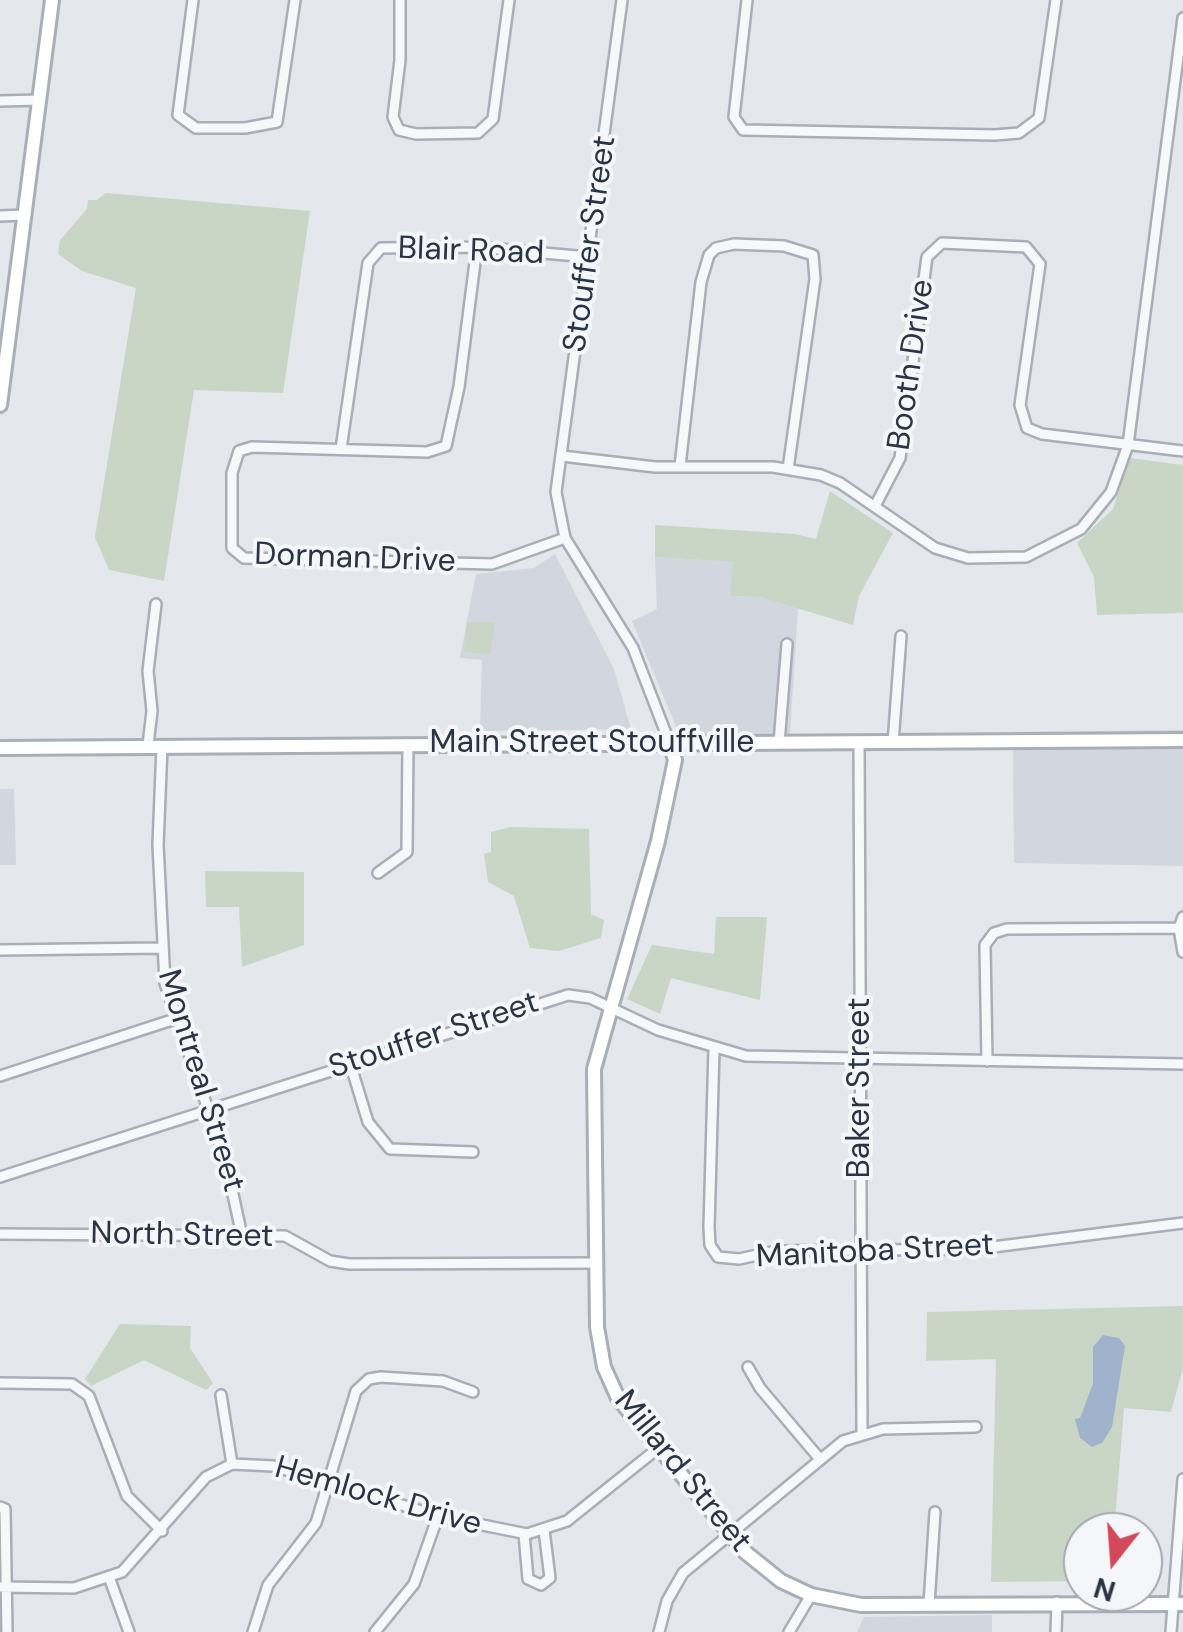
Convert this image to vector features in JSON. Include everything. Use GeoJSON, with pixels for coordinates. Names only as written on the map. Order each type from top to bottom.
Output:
{"type":"FeatureCollection","features":[{"type":"Feature","properties":{"kind":"street"},"geometry":{"type":"LineString","coordinates":[[0,405],[52,0]]}},
{"type":"Feature","properties":{"kind":"street"},"geometry":{"type":"LineString","coordinates":[[192,0],[178,115],[196,128],[262,128],[279,117],[296,0]]}},
{"type":"Feature","properties":{"kind":"street"},"geometry":{"type":"LineString","coordinates":[[400,0],[400,60],[392,116],[400,130],[442,134],[478,133],[492,119],[509,0]]}},
{"type":"Feature","properties":{"kind":"street","name":"Stouffer Street"},"geometry":{"type":"LineString","coordinates":[[0,1178],[551,998],[578,995],[612,1008],[658,842],[675,760],[633,648],[565,538],[556,492],[622,0]]}},
{"type":"Feature","properties":{"kind":"street"},"geometry":{"type":"LineString","coordinates":[[747,0],[734,117],[743,130],[995,135],[1029,129],[1040,118],[1056,0]]}},
{"type":"Feature","properties":{"kind":"street"},"geometry":{"type":"LineString","coordinates":[[562,456],[612,464],[788,469],[840,483],[948,553],[994,561],[1026,557],[1081,529],[1101,508],[1120,473],[1128,445],[1183,18]]}},
{"type":"Feature","properties":{"kind":"street"},"geometry":{"type":"LineString","coordinates":[[0,101],[40,100]]}},
{"type":"Feature","properties":{"kind":"street"},"geometry":{"type":"LineString","coordinates":[[0,216],[26,215]]}},
{"type":"Feature","properties":{"kind":"street","name":"Booth Drive"},"geometry":{"type":"LineString","coordinates":[[876,506],[900,458],[927,257],[942,243],[1026,247],[1040,264],[1020,405],[1027,428],[1042,434],[1128,445]]}},
{"type":"Feature","properties":{"kind":"street"},"geometry":{"type":"LineString","coordinates":[[680,466],[702,282],[716,248],[734,244],[784,246],[813,255],[815,279],[788,469]]}},
{"type":"Feature","properties":{"kind":"street","name":"Blair Road"},"geometry":{"type":"LineString","coordinates":[[341,448],[366,274],[373,254],[392,246],[476,247],[588,258]]}},
{"type":"Feature","properties":{"kind":"street","name":"Dorman Drive"},"geometry":{"type":"LineString","coordinates":[[476,247],[459,387],[446,446],[428,452],[252,447],[239,451],[232,473],[230,537],[237,554],[270,559],[492,564],[565,538]]}},
{"type":"Feature","properties":{"kind":"street"},"geometry":{"type":"LineString","coordinates":[[1128,445],[1183,451]]}},
{"type":"Feature","properties":{"kind":"street","name":"Montreal Street"},"geometry":{"type":"LineString","coordinates":[[156,604],[148,670],[155,746],[160,948],[165,983],[238,1203],[242,1236]]}},
{"type":"Feature","properties":{"kind":"street"},"geometry":{"type":"LineString","coordinates":[[893,743],[900,636]]}},
{"type":"Feature","properties":{"kind":"street"},"geometry":{"type":"LineString","coordinates":[[779,743],[787,644]]}},
{"type":"Feature","properties":{"kind":"street","name":"Main Street Stouffville"},"geometry":{"type":"LineString","coordinates":[[0,748],[1183,740]]}},
{"type":"Feature","properties":{"kind":"street","name":"Baker Street"},"geometry":{"type":"LineString","coordinates":[[860,743],[862,1432]]}},
{"type":"Feature","properties":{"kind":"street"},"geometry":{"type":"LineString","coordinates":[[378,873],[407,852],[408,744]]}},
{"type":"Feature","properties":{"kind":"street"},"geometry":{"type":"LineString","coordinates":[[1183,916],[1179,928],[1183,952]]}},
{"type":"Feature","properties":{"kind":"street"},"geometry":{"type":"LineString","coordinates":[[987,1061],[985,944],[994,933],[1007,929],[1179,928]]}},
{"type":"Feature","properties":{"kind":"street"},"geometry":{"type":"LineString","coordinates":[[0,950],[160,948]]}},
{"type":"Feature","properties":{"kind":"street"},"geometry":{"type":"LineString","coordinates":[[612,1008],[658,1030],[714,1049],[764,1058],[1183,1064]]}},
{"type":"Feature","properties":{"kind":"street","name":"Millard Street"},"geometry":{"type":"LineString","coordinates":[[612,1008],[594,1070],[596,1327],[604,1367],[618,1398],[728,1533],[762,1568],[811,1595],[839,1603],[1176,1604]]}},
{"type":"Feature","properties":{"kind":"street"},"geometry":{"type":"LineString","coordinates":[[0,1076],[178,1018]]}},
{"type":"Feature","properties":{"kind":"street","name":"Manitoba Street"},"geometry":{"type":"LineString","coordinates":[[714,1049],[709,1227],[710,1245],[718,1257],[739,1258],[776,1251],[977,1249],[1183,1223]]}},
{"type":"Feature","properties":{"kind":"street"},"geometry":{"type":"LineString","coordinates":[[350,1063],[368,1122],[390,1150],[472,1152]]}},
{"type":"Feature","properties":{"kind":"street","name":"North Street"},"geometry":{"type":"LineString","coordinates":[[0,1234],[285,1236],[338,1264],[596,1264]]}},
{"type":"Feature","properties":{"kind":"street"},"geometry":{"type":"LineString","coordinates":[[748,1367],[760,1388],[819,1458]]}},
{"type":"Feature","properties":{"kind":"street"},"geometry":{"type":"LineString","coordinates":[[253,1632],[268,1585],[316,1523],[352,1400],[369,1379],[444,1380],[473,1392]]}},
{"type":"Feature","properties":{"kind":"street"},"geometry":{"type":"LineString","coordinates":[[0,1383],[72,1384],[89,1396],[127,1496],[162,1531]]}},
{"type":"Feature","properties":{"kind":"street"},"geometry":{"type":"LineString","coordinates":[[221,1395],[232,1464]]}},
{"type":"Feature","properties":{"kind":"street"},"geometry":{"type":"LineString","coordinates":[[659,1632],[676,1582],[819,1458],[862,1432],[976,1428]]}},
{"type":"Feature","properties":{"kind":"street","name":"Hemlock Drive"},"geometry":{"type":"LineString","coordinates":[[3,1587],[74,1588],[122,1572],[162,1531],[206,1476],[232,1464],[273,1466],[438,1516],[524,1534],[568,1521],[657,1449]]}},
{"type":"Feature","properties":{"kind":"street"},"geometry":{"type":"LineString","coordinates":[[1171,1632],[1183,1479]]}},
{"type":"Feature","properties":{"kind":"street"},"geometry":{"type":"LineString","coordinates":[[0,1507],[5,1508],[3,1587],[7,1632]]}},
{"type":"Feature","properties":{"kind":"street"},"geometry":{"type":"LineString","coordinates":[[930,1604],[935,1512]]}},
{"type":"Feature","properties":{"kind":"street"},"geometry":{"type":"LineString","coordinates":[[375,1632],[414,1584],[438,1516]]}},
{"type":"Feature","properties":{"kind":"street"},"geometry":{"type":"LineString","coordinates":[[524,1534],[528,1579],[542,1585],[550,1578],[544,1530]]}},
{"type":"Feature","properties":{"kind":"street"},"geometry":{"type":"LineString","coordinates":[[109,1578],[130,1632]]}},
{"type":"Feature","properties":{"kind":"street"},"geometry":{"type":"LineString","coordinates":[[789,1632],[811,1595]]}},
{"type":"Feature","properties":{"kind":"street"},"geometry":{"type":"LineString","coordinates":[[1056,1632],[1057,1602]]}},
{"type":"Feature","properties":{"kind":"shaded area"},"geometry":{"type":"Polygon","coordinates":[[[555,554],[614,669],[631,729],[480,731],[482,660],[460,658],[476,574],[534,568],[555,554]]]}},
{"type":"Feature","properties":{"kind":"shaded area"},"geometry":{"type":"Polygon","coordinates":[[[655,557],[734,562],[730,596],[760,597],[798,608],[790,734],[680,736],[632,621],[657,609],[655,557]]]}},
{"type":"Feature","properties":{"kind":"shaded area"},"geometry":{"type":"Polygon","coordinates":[[[1183,730],[1183,866],[1014,863],[1013,732],[1183,730]]]}},
{"type":"Feature","properties":{"kind":"shaded area"},"geometry":{"type":"Polygon","coordinates":[[[0,789],[14,789],[16,865],[0,865],[0,789]]]}},
{"type":"Feature","properties":{"kind":"shaded area"},"geometry":{"type":"Polygon","coordinates":[[[992,1615],[992,1632],[857,1632],[864,1617],[992,1615]]]}},
{"type":"Feature","properties":{"kind":"green space"},"geometry":{"type":"Polygon","coordinates":[[[106,193],[310,211],[283,393],[194,390],[164,581],[109,570],[95,537],[136,288],[82,271],[58,254],[60,240],[87,209],[88,200],[97,200],[106,193]]]}},
{"type":"Feature","properties":{"kind":"green space"},"geometry":{"type":"Polygon","coordinates":[[[1130,458],[1183,465],[1183,613],[1097,615],[1094,577],[1077,543],[1113,509],[1130,458]]]}},
{"type":"Feature","properties":{"kind":"green space"},"geometry":{"type":"Polygon","coordinates":[[[830,491],[893,533],[859,596],[853,625],[760,597],[730,596],[733,562],[655,557],[655,525],[795,534],[816,539],[830,491]]]}},
{"type":"Feature","properties":{"kind":"green space"},"geometry":{"type":"Polygon","coordinates":[[[467,622],[495,622],[490,654],[464,652],[467,622]]]}},
{"type":"Feature","properties":{"kind":"green space"},"geometry":{"type":"Polygon","coordinates":[[[511,827],[589,829],[591,914],[604,920],[601,938],[559,951],[530,948],[514,896],[488,882],[484,854],[491,852],[491,832],[511,827]]]}},
{"type":"Feature","properties":{"kind":"green space"},"geometry":{"type":"Polygon","coordinates":[[[205,871],[304,872],[304,945],[242,967],[239,907],[206,907],[205,871]]]}},
{"type":"Feature","properties":{"kind":"green space"},"geometry":{"type":"Polygon","coordinates":[[[716,917],[767,917],[760,1000],[671,978],[660,1014],[627,999],[652,945],[714,954],[716,917]]]}},
{"type":"Feature","properties":{"kind":"green space"},"geometry":{"type":"Polygon","coordinates":[[[1183,1306],[1183,1368],[1171,1412],[1124,1408],[1116,1512],[1063,1512],[1063,1581],[991,1582],[996,1359],[926,1361],[927,1312],[1183,1306]]]}},
{"type":"Feature","properties":{"kind":"green space"},"geometry":{"type":"Polygon","coordinates":[[[120,1324],[191,1326],[190,1348],[213,1383],[206,1390],[144,1360],[91,1386],[85,1379],[120,1324]]]}},
{"type":"Feature","properties":{"kind":"water"},"geometry":{"type":"Polygon","coordinates":[[[1103,1335],[1119,1338],[1125,1346],[1112,1427],[1102,1443],[1092,1447],[1080,1438],[1075,1419],[1080,1418],[1093,1384],[1093,1347],[1103,1335]]]}}]}
